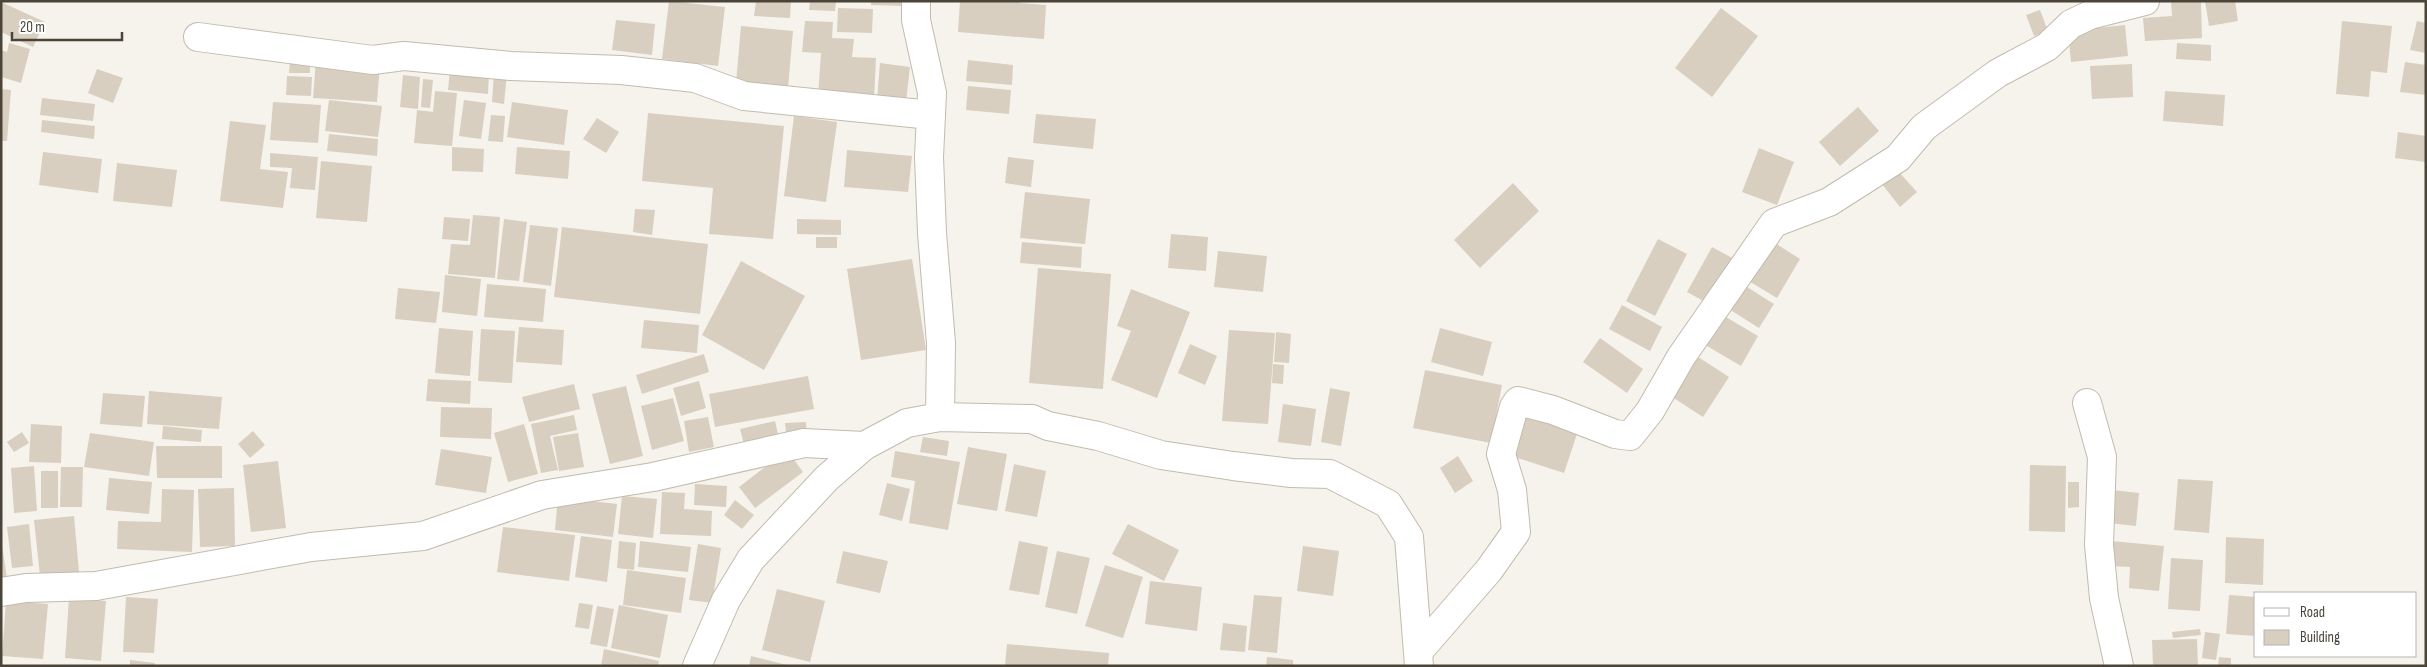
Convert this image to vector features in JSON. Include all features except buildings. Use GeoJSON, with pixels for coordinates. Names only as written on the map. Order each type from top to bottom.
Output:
{"type":"FeatureCollection","features":[{"type":"Feature","properties":{"kind":"street"},"geometry":{"type":"LineString","coordinates":[[916,1],[916,20],[932,94],[929,167],[941,343],[940,417]]}},
{"type":"Feature","properties":{"kind":"street"},"geometry":{"type":"LineString","coordinates":[[1418,659],[1489,570],[1516,532],[1512,490],[1501,454],[1514,407],[1518,401],[1553,410],[1623,436],[1630,436],[1650,411],[1681,357],[1774,223],[1829,202],[1898,158],[1924,127],[1998,74],[2047,47],[2071,24],[2090,15],[2145,1]]}},
{"type":"Feature","properties":{"kind":"street"},"geometry":{"type":"LineString","coordinates":[[198,37],[373,60],[404,56],[511,66],[621,70],[704,80],[744,96],[931,115]]}},
{"type":"Feature","properties":{"kind":"street"},"geometry":{"type":"LineString","coordinates":[[2087,403],[2102,457],[2099,545],[2104,598],[2119,666]]}},
{"type":"Feature","properties":{"kind":"street"},"geometry":{"type":"LineString","coordinates":[[697,666],[726,600],[751,559],[827,478],[864,446],[907,423],[940,417],[1032,419],[1048,426],[1098,436],[1161,455],[1291,473],[1330,474],[1388,504],[1409,537],[1418,659]]}},
{"type":"Feature","properties":{"kind":"street"},"geometry":{"type":"LineString","coordinates":[[1,592],[26,588],[96,586],[311,547],[423,536],[542,495],[653,477],[804,443],[864,446]]}}]}
